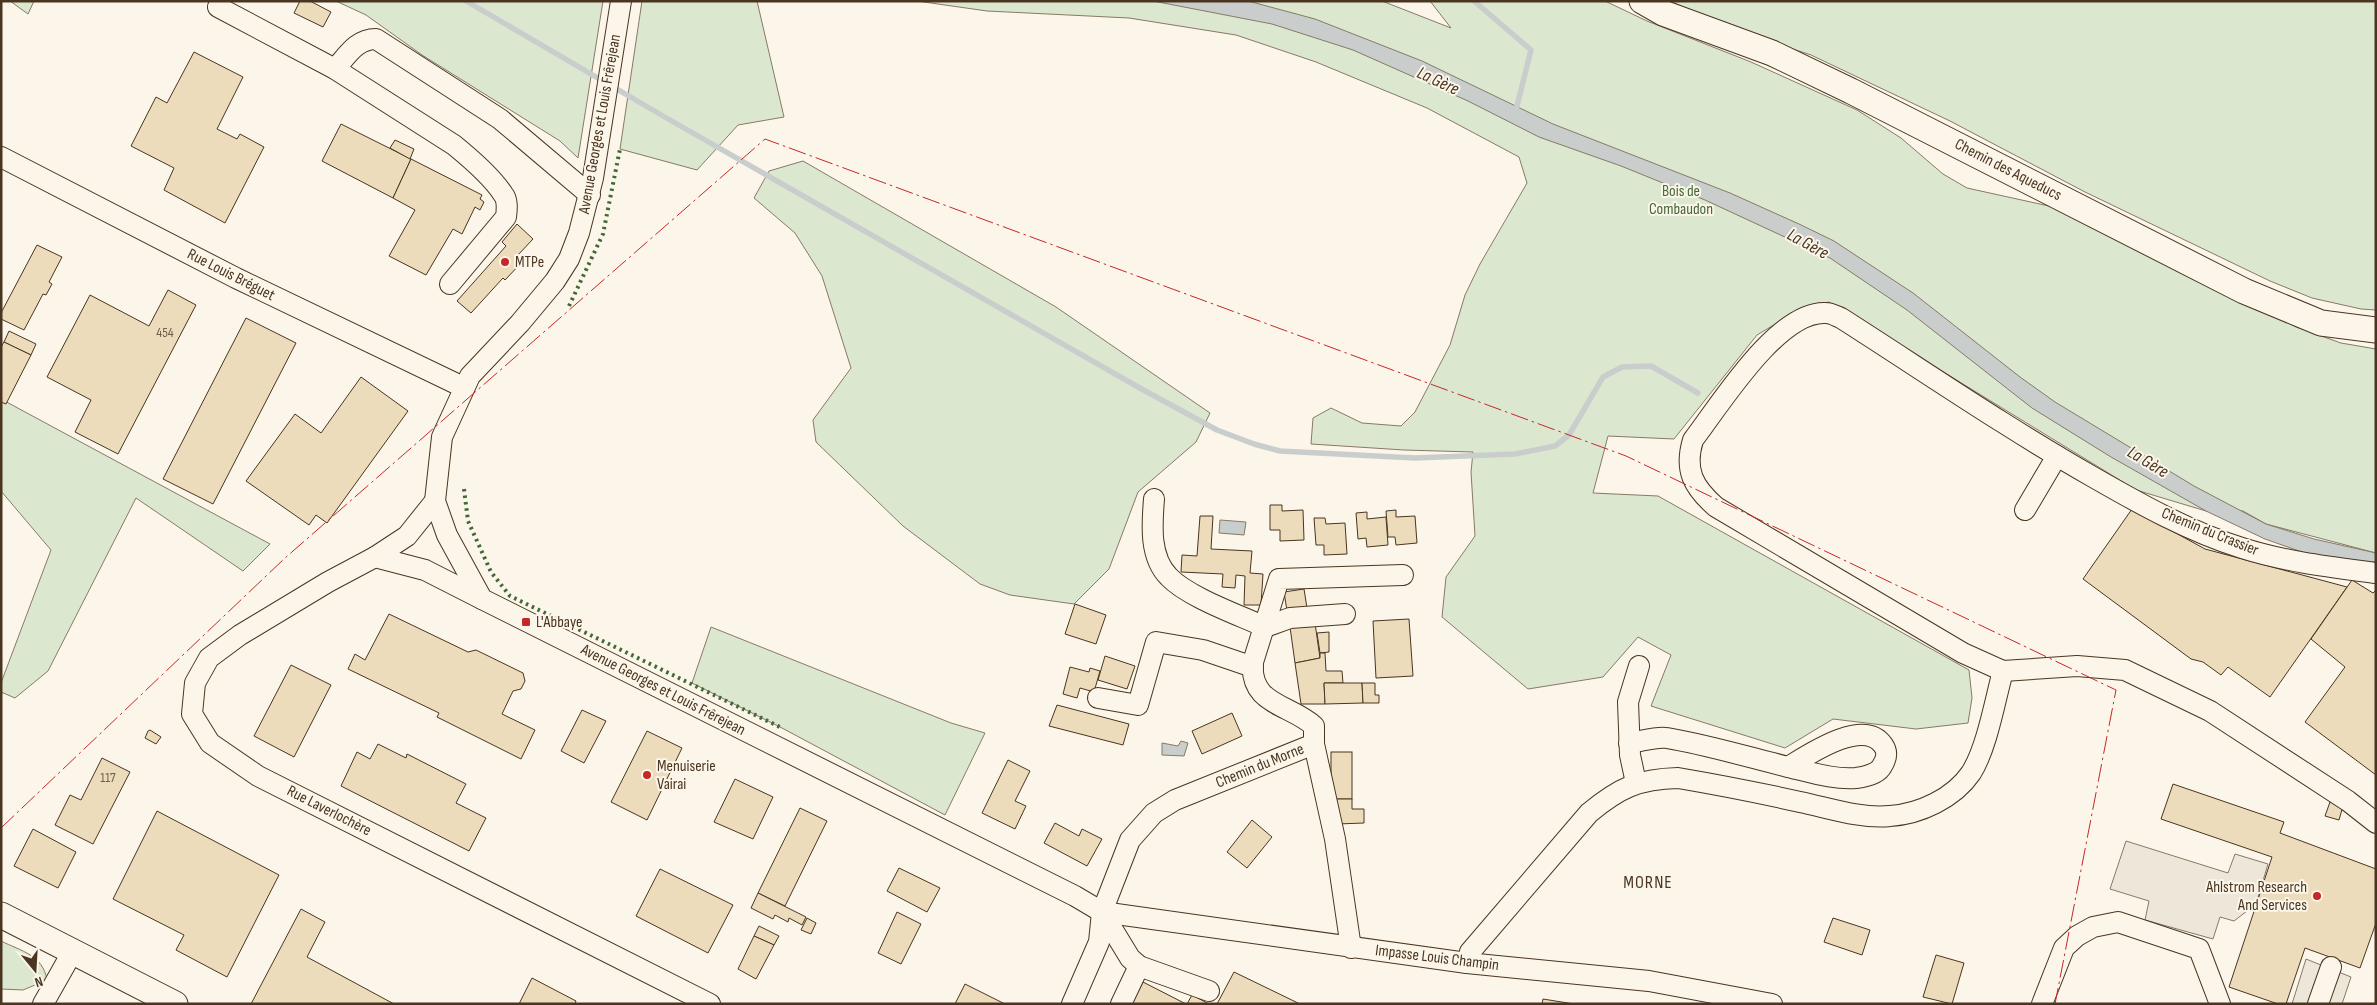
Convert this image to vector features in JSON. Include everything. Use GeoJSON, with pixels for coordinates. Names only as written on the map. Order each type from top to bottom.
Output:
{"type":"FeatureCollection","features":[{"type":"Feature","properties":{"kind":"main road","name":"Chemin des Aqueducs"},"geometry":{"type":"LineString","coordinates":[[1642,1],[1662,13],[1772,54],[1851,91],[2244,291],[2321,323],[2376,330]]}},
{"type":"Feature","properties":{"kind":"main road"},"geometry":{"type":"LineString","coordinates":[[1,915],[175,1004]]}},
{"type":"Feature","properties":{"kind":"street","name":"Avenue Georges et Louis Frêrejean"},"geometry":{"type":"LineString","coordinates":[[621,1],[590,195],[569,259],[555,281],[520,323],[470,376],[463,387],[442,437],[435,501],[447,535],[482,599],[1066,892],[1102,912]]}},
{"type":"Feature","properties":{"kind":"street"},"geometry":{"type":"LineString","coordinates":[[218,7],[335,69],[454,146],[467,155],[504,194],[508,207],[506,217],[450,284]]}},
{"type":"Feature","properties":{"kind":"street"},"geometry":{"type":"LineString","coordinates":[[335,69],[357,44],[368,39],[376,39],[500,119],[590,195]]}},
{"type":"Feature","properties":{"kind":"street","name":"Rue Louis Bréguet"},"geometry":{"type":"LineString","coordinates":[[1,157],[236,278],[463,387]]}},
{"type":"Feature","properties":{"kind":"street","name":"Chemin du Crassier"},"geometry":{"type":"LineString","coordinates":[[2003,671],[1962,653],[1716,507],[1702,495],[1694,482],[1688,456],[1693,440],[1765,346],[1791,324],[1808,316],[1826,313],[1841,318],[2056,456],[2184,525],[2241,548],[2293,562],[2376,573]]}},
{"type":"Feature","properties":{"kind":"street"},"geometry":{"type":"LineString","coordinates":[[2024,510],[2056,456]]}},
{"type":"Feature","properties":{"kind":"street"},"geometry":{"type":"LineString","coordinates":[[1154,499],[1152,529],[1155,550],[1169,577],[1201,598],[1265,627],[1290,618],[1344,614]]}},
{"type":"Feature","properties":{"kind":"street","name":"Rue Laverlochère"},"geometry":{"type":"LineString","coordinates":[[435,501],[407,536],[375,557],[328,582],[240,636],[209,658],[195,683],[192,714],[210,743],[258,776],[710,1004]]}},
{"type":"Feature","properties":{"kind":"street"},"geometry":{"type":"LineString","coordinates":[[375,557],[425,570],[482,599]]}},
{"type":"Feature","properties":{"kind":"street"},"geometry":{"type":"LineString","coordinates":[[1098,698],[1138,705],[1156,642],[1202,650],[1253,667],[1280,579],[1403,575]]}},
{"type":"Feature","properties":{"kind":"street"},"geometry":{"type":"LineString","coordinates":[[1636,783],[1629,744],[1628,702],[1639,666]]}},
{"type":"Feature","properties":{"kind":"street"},"geometry":{"type":"LineString","coordinates":[[1467,963],[1470,952],[1589,814],[1626,786],[1652,778],[1678,778],[1857,814],[1889,816],[1916,812],[1938,802],[1958,788],[1971,772],[1980,753],[2003,671],[2077,666],[2125,670],[2210,711],[2348,800],[2376,823]]}},
{"type":"Feature","properties":{"kind":"street","name":"Chemin du Morne"},"geometry":{"type":"LineString","coordinates":[[1102,912],[1130,840],[1154,812],[1175,800],[1314,744],[1314,726],[1284,709],[1258,690],[1253,675],[1253,667]]}},
{"type":"Feature","properties":{"kind":"street"},"geometry":{"type":"LineString","coordinates":[[1629,744],[1664,737],[1788,767]]}},
{"type":"Feature","properties":{"kind":"street"},"geometry":{"type":"LineString","coordinates":[[1314,744],[1335,839],[1352,948]]}},
{"type":"Feature","properties":{"kind":"street"},"geometry":{"type":"LineString","coordinates":[[1102,912],[1130,958],[1139,966],[1209,991]]}},
{"type":"Feature","properties":{"kind":"street"},"geometry":{"type":"LineString","coordinates":[[1072,1004],[1099,942],[1102,912]]}},
{"type":"Feature","properties":{"kind":"street","name":"Impasse Louis Champin"},"geometry":{"type":"LineString","coordinates":[[1102,912],[1467,963],[1649,981],[1772,1004]]}},
{"type":"Feature","properties":{"kind":"street"},"geometry":{"type":"LineString","coordinates":[[2042,1004],[2064,948],[2077,936],[2093,927],[2118,922],[2199,948],[2220,1004]]}},
{"type":"Feature","properties":{"kind":"street"},"geometry":{"type":"LineString","coordinates":[[43,1004],[73,951]]}},
{"type":"Feature","properties":{"kind":"street"},"geometry":{"type":"LineString","coordinates":[[1120,1004],[1139,966]]}},
{"type":"Feature","properties":{"kind":"street"},"geometry":{"type":"LineString","coordinates":[[2318,1004],[2331,967]]}},
{"type":"Feature","properties":{"kind":"green space"},"geometry":{"type":"Polygon","coordinates":[[[10,1],[34,1],[28,14],[10,1]]]}},
{"type":"Feature","properties":{"kind":"green space"},"geometry":{"type":"Polygon","coordinates":[[[336,1],[603,1],[578,158],[560,141],[422,55],[366,15],[336,1]]]}},
{"type":"Feature","properties":{"kind":"green space"},"geometry":{"type":"Polygon","coordinates":[[[642,1],[757,1],[784,117],[738,125],[697,170],[620,149],[642,1]]]}},
{"type":"Feature","properties":{"kind":"green space","name":"Bois de Combaudon"},"geometry":{"type":"Polygon","coordinates":[[[917,1],[1382,1],[1451,28],[1430,1],[1605,1],[1647,21],[1751,62],[1857,110],[1901,138],[1943,174],[1967,188],[2067,210],[2296,327],[2341,343],[2376,349],[2376,553],[2266,524],[2243,511],[2206,511],[2136,490],[1829,302],[1804,307],[1757,335],[1674,439],[1608,436],[1593,493],[1658,496],[1969,670],[1972,698],[1968,723],[1916,729],[1833,719],[1785,748],[1651,706],[1671,655],[1638,637],[1603,677],[1528,689],[1442,617],[1446,577],[1475,536],[1471,472],[1473,452],[1311,444],[1313,418],[1331,408],[1362,423],[1401,426],[1415,412],[1450,345],[1465,295],[1480,264],[1527,183],[1519,157],[1427,108],[1316,62],[1236,35],[1129,18],[987,11],[917,1]]]}},
{"type":"Feature","properties":{"kind":"green space"},"geometry":{"type":"Polygon","coordinates":[[[1670,1],[2376,1],[2376,310],[2361,309],[2312,298],[2270,281],[2085,192],[1950,121],[1811,55],[1724,26],[1670,1]]]}},
{"type":"Feature","properties":{"kind":"green space"},"geometry":{"type":"Polygon","coordinates":[[[803,161],[1056,307],[1210,413],[1196,442],[1138,492],[1109,569],[1074,604],[1010,595],[980,584],[903,526],[816,442],[813,420],[851,368],[822,276],[795,233],[754,198],[769,171],[803,161]]]}},
{"type":"Feature","properties":{"kind":"green space"},"geometry":{"type":"Polygon","coordinates":[[[1,399],[270,544],[243,571],[136,498],[48,671],[15,698],[1,692],[1,683],[51,550],[1,491],[1,399]]]}},
{"type":"Feature","properties":{"kind":"green space"},"geometry":{"type":"Polygon","coordinates":[[[711,627],[951,723],[985,733],[945,815],[782,728],[692,683],[711,627]]]}},
{"type":"Feature","properties":{"kind":"green space"},"geometry":{"type":"Polygon","coordinates":[[[1,941],[36,959],[45,972],[47,980],[23,990],[1,989],[1,941]]]}},
{"type":"Feature","properties":{"kind":"shaded area"},"geometry":{"type":"Polygon","coordinates":[[[2126,841],[2228,873],[2235,854],[2268,864],[2256,904],[2234,921],[2220,917],[2213,939],[2145,920],[2149,901],[2110,889],[2126,841]]]}},
{"type":"Feature","properties":{"kind":"shaded area"},"geometry":{"type":"Polygon","coordinates":[[[2306,959],[2351,977],[2342,1004],[2292,1004],[2306,959]]]}},
{"type":"Feature","properties":{"kind":"water","name":"La Gère"},"geometry":{"type":"Polygon","coordinates":[[[1153,1],[1248,1],[1315,19],[1422,61],[1553,124],[1730,193],[1799,224],[1834,241],[1913,293],[2055,402],[2194,486],[2266,524],[2314,539],[2376,553],[2376,569],[2319,558],[2265,539],[2206,511],[2111,457],[2032,408],[1907,310],[1830,258],[1705,200],[1621,166],[1539,137],[1468,101],[1353,50],[1272,24],[1153,1]]]}},
{"type":"Feature","properties":{"kind":"water"},"geometry":{"type":"Polygon","coordinates":[[[1220,520],[1246,522],[1244,535],[1219,533],[1220,520]]]}},
{"type":"Feature","properties":{"kind":"water"},"geometry":{"type":"Polygon","coordinates":[[[1181,741],[1188,743],[1184,756],[1162,755],[1162,743],[1178,746],[1181,741]]]}},
{"type":"Feature","properties":{"kind":"building"},"geometry":{"type":"Polygon","coordinates":[[[300,1],[310,1],[331,12],[323,27],[294,13],[300,1]]]}},
{"type":"Feature","properties":{"kind":"building"},"geometry":{"type":"Polygon","coordinates":[[[194,52],[243,77],[217,129],[237,139],[240,134],[264,147],[225,223],[164,190],[174,168],[131,146],[156,97],[167,103],[194,52]]]}},
{"type":"Feature","properties":{"kind":"building"},"geometry":{"type":"Polygon","coordinates":[[[341,124],[411,159],[393,198],[322,161],[341,124]]]}},
{"type":"Feature","properties":{"kind":"building"},"geometry":{"type":"Polygon","coordinates":[[[395,140],[414,149],[410,159],[390,148],[395,140]]]}},
{"type":"Feature","properties":{"kind":"building"},"geometry":{"type":"Polygon","coordinates":[[[411,159],[482,195],[480,199],[484,202],[480,210],[475,207],[462,234],[453,229],[426,275],[389,256],[415,210],[393,198],[411,159]]]}},
{"type":"Feature","properties":{"kind":"building"},"geometry":{"type":"Polygon","coordinates":[[[517,224],[533,239],[517,256],[523,261],[505,280],[503,278],[471,313],[457,301],[506,246],[502,242],[517,224]]]}},
{"type":"Feature","properties":{"kind":"building"},"geometry":{"type":"Polygon","coordinates":[[[37,245],[62,257],[49,282],[52,284],[46,295],[43,294],[24,330],[1,319],[1,313],[37,245]]]}},
{"type":"Feature","properties":{"kind":"building"},"geometry":{"type":"Polygon","coordinates":[[[168,290],[196,305],[118,454],[75,432],[91,400],[47,377],[90,295],[149,326],[168,290]]]}},
{"type":"Feature","properties":{"kind":"building"},"geometry":{"type":"Polygon","coordinates":[[[246,318],[296,343],[213,504],[163,479],[246,318]]]}},
{"type":"Feature","properties":{"kind":"building"},"geometry":{"type":"Polygon","coordinates":[[[9,331],[36,344],[31,355],[4,342],[9,331]]]}},
{"type":"Feature","properties":{"kind":"building"},"geometry":{"type":"Polygon","coordinates":[[[4,342],[31,355],[6,404],[1,402],[1,347],[4,342]]]}},
{"type":"Feature","properties":{"kind":"building"},"geometry":{"type":"Polygon","coordinates":[[[361,377],[408,411],[327,523],[316,515],[309,525],[246,481],[295,414],[321,433],[361,377]]]}},
{"type":"Feature","properties":{"kind":"building"},"geometry":{"type":"Polygon","coordinates":[[[1270,505],[1282,505],[1282,511],[1303,510],[1304,540],[1280,541],[1280,530],[1270,530],[1270,505]]]}},
{"type":"Feature","properties":{"kind":"building"},"geometry":{"type":"Polygon","coordinates":[[[2132,509],[2205,549],[2347,587],[2270,697],[2228,667],[2221,675],[2203,662],[2191,659],[2083,579],[2132,509]]]}},
{"type":"Feature","properties":{"kind":"building"},"geometry":{"type":"Polygon","coordinates":[[[1396,510],[1396,517],[1415,516],[1417,543],[1396,545],[1395,537],[1388,537],[1386,511],[1396,510]]]}},
{"type":"Feature","properties":{"kind":"building"},"geometry":{"type":"Polygon","coordinates":[[[1367,512],[1367,519],[1386,517],[1388,545],[1367,547],[1366,538],[1358,539],[1356,513],[1367,512]]]}},
{"type":"Feature","properties":{"kind":"building"},"geometry":{"type":"Polygon","coordinates":[[[1200,516],[1213,516],[1211,549],[1252,551],[1250,573],[1263,574],[1261,605],[1244,605],[1245,576],[1236,575],[1235,588],[1222,587],[1223,574],[1181,572],[1182,555],[1197,556],[1200,516]]]}},
{"type":"Feature","properties":{"kind":"building"},"geometry":{"type":"Polygon","coordinates":[[[1314,518],[1325,518],[1326,524],[1345,523],[1347,554],[1324,555],[1324,545],[1316,545],[1314,518]]]}},
{"type":"Feature","properties":{"kind":"building"},"geometry":{"type":"Polygon","coordinates":[[[2352,580],[2373,593],[2376,590],[2376,775],[2305,722],[2345,667],[2311,639],[2352,580]]]}},
{"type":"Feature","properties":{"kind":"building"},"geometry":{"type":"Polygon","coordinates":[[[1304,589],[1307,608],[1287,611],[1284,592],[1304,589]]]}},
{"type":"Feature","properties":{"kind":"building"},"geometry":{"type":"Polygon","coordinates":[[[1075,604],[1106,615],[1096,644],[1065,634],[1075,604]]]}},
{"type":"Feature","properties":{"kind":"building"},"geometry":{"type":"Polygon","coordinates":[[[389,614],[468,652],[476,650],[523,673],[525,681],[521,689],[513,691],[502,714],[535,730],[521,759],[437,717],[439,713],[348,669],[355,654],[365,660],[389,614]]]}},
{"type":"Feature","properties":{"kind":"building"},"geometry":{"type":"Polygon","coordinates":[[[1409,619],[1413,676],[1376,678],[1373,621],[1409,619]]]}},
{"type":"Feature","properties":{"kind":"building"},"geometry":{"type":"Polygon","coordinates":[[[1315,623],[1320,658],[1295,663],[1290,627],[1315,623]]]}},
{"type":"Feature","properties":{"kind":"building"},"geometry":{"type":"Polygon","coordinates":[[[1329,632],[1329,652],[1320,653],[1317,633],[1329,632]]]}},
{"type":"Feature","properties":{"kind":"building"},"geometry":{"type":"Polygon","coordinates":[[[1320,653],[1325,653],[1326,671],[1342,671],[1343,683],[1324,683],[1325,704],[1301,704],[1295,663],[1320,658],[1320,653]]]}},
{"type":"Feature","properties":{"kind":"building"},"geometry":{"type":"Polygon","coordinates":[[[1105,656],[1135,666],[1127,689],[1098,680],[1105,656]]]}},
{"type":"Feature","properties":{"kind":"building"},"geometry":{"type":"Polygon","coordinates":[[[291,665],[331,685],[294,757],[254,736],[291,665]]]}},
{"type":"Feature","properties":{"kind":"building"},"geometry":{"type":"Polygon","coordinates":[[[1070,667],[1089,672],[1090,668],[1100,671],[1094,692],[1080,688],[1077,698],[1063,694],[1070,667]]]}},
{"type":"Feature","properties":{"kind":"building"},"geometry":{"type":"Polygon","coordinates":[[[1324,683],[1362,683],[1363,703],[1325,704],[1324,683]]]}},
{"type":"Feature","properties":{"kind":"building"},"geometry":{"type":"Polygon","coordinates":[[[1362,683],[1375,683],[1375,695],[1379,695],[1379,703],[1363,703],[1362,683]]]}},
{"type":"Feature","properties":{"kind":"building"},"geometry":{"type":"Polygon","coordinates":[[[1057,705],[1129,724],[1123,745],[1049,726],[1057,705]]]}},
{"type":"Feature","properties":{"kind":"building"},"geometry":{"type":"Polygon","coordinates":[[[582,710],[606,721],[584,763],[561,751],[582,710]]]}},
{"type":"Feature","properties":{"kind":"building"},"geometry":{"type":"Polygon","coordinates":[[[1232,713],[1242,736],[1202,754],[1192,731],[1232,713]]]}},
{"type":"Feature","properties":{"kind":"building"},"geometry":{"type":"Polygon","coordinates":[[[150,730],[161,737],[156,744],[145,738],[150,730]]]}},
{"type":"Feature","properties":{"kind":"building","name":"Menuiserie Vairai"},"geometry":{"type":"Polygon","coordinates":[[[647,731],[682,748],[647,820],[611,802],[647,731]]]}},
{"type":"Feature","properties":{"kind":"building"},"geometry":{"type":"Polygon","coordinates":[[[378,744],[406,758],[407,754],[466,784],[456,803],[486,818],[469,851],[341,786],[357,752],[370,759],[378,744]]]}},
{"type":"Feature","properties":{"kind":"building"},"geometry":{"type":"Polygon","coordinates":[[[1331,752],[1352,752],[1352,799],[1331,799],[1331,752]]]}},
{"type":"Feature","properties":{"kind":"building"},"geometry":{"type":"Polygon","coordinates":[[[102,758],[130,772],[93,844],[55,825],[70,795],[81,800],[102,758]]]}},
{"type":"Feature","properties":{"kind":"building"},"geometry":{"type":"Polygon","coordinates":[[[1008,760],[1030,771],[1015,801],[1026,806],[1015,829],[982,813],[1008,760]]]}},
{"type":"Feature","properties":{"kind":"building"},"geometry":{"type":"Polygon","coordinates":[[[735,779],[773,797],[753,839],[714,822],[735,779]]]}},
{"type":"Feature","properties":{"kind":"building","name":"Ahlstrom Research And Services"},"geometry":{"type":"Polygon","coordinates":[[[2173,784],[2284,822],[2280,833],[2376,869],[2376,923],[2360,968],[2305,948],[2286,1004],[2278,1004],[2229,987],[2272,857],[2161,819],[2173,784]]]}},
{"type":"Feature","properties":{"kind":"building"},"geometry":{"type":"Polygon","coordinates":[[[1331,799],[1352,799],[1352,809],[1364,809],[1364,823],[1337,824],[1331,799]]]}},
{"type":"Feature","properties":{"kind":"building"},"geometry":{"type":"Polygon","coordinates":[[[2330,802],[2343,806],[2339,820],[2325,816],[2330,802]]]}},
{"type":"Feature","properties":{"kind":"building"},"geometry":{"type":"Polygon","coordinates":[[[800,808],[827,821],[785,906],[758,893],[800,808]]]}},
{"type":"Feature","properties":{"kind":"building"},"geometry":{"type":"Polygon","coordinates":[[[157,811],[279,875],[227,977],[176,950],[184,935],[113,899],[157,811]]]}},
{"type":"Feature","properties":{"kind":"building"},"geometry":{"type":"Polygon","coordinates":[[[1252,820],[1272,837],[1247,868],[1227,852],[1252,820]]]}},
{"type":"Feature","properties":{"kind":"building"},"geometry":{"type":"Polygon","coordinates":[[[1055,823],[1079,836],[1082,829],[1102,839],[1087,866],[1044,843],[1055,823]]]}},
{"type":"Feature","properties":{"kind":"building"},"geometry":{"type":"Polygon","coordinates":[[[33,829],[76,852],[58,888],[14,866],[33,829]]]}},
{"type":"Feature","properties":{"kind":"building"},"geometry":{"type":"Polygon","coordinates":[[[899,868],[940,888],[927,912],[887,891],[899,868]]]}},
{"type":"Feature","properties":{"kind":"building"},"geometry":{"type":"Polygon","coordinates":[[[660,869],[733,905],[708,953],[636,916],[660,869]]]}},
{"type":"Feature","properties":{"kind":"building"},"geometry":{"type":"Polygon","coordinates":[[[758,893],[806,917],[802,925],[789,918],[788,922],[775,915],[773,919],[751,908],[758,893]]]}},
{"type":"Feature","properties":{"kind":"building"},"geometry":{"type":"Polygon","coordinates":[[[301,909],[325,922],[307,957],[394,1004],[251,1004],[301,909]]]}},
{"type":"Feature","properties":{"kind":"building"},"geometry":{"type":"Polygon","coordinates":[[[897,912],[921,924],[901,964],[878,953],[897,912]]]}},
{"type":"Feature","properties":{"kind":"building"},"geometry":{"type":"Polygon","coordinates":[[[807,918],[816,923],[811,934],[801,930],[807,918]]]}},
{"type":"Feature","properties":{"kind":"building"},"geometry":{"type":"Polygon","coordinates":[[[1833,918],[1870,930],[1862,955],[1824,942],[1833,918]]]}},
{"type":"Feature","properties":{"kind":"building"},"geometry":{"type":"Polygon","coordinates":[[[759,926],[779,936],[774,945],[754,936],[759,926]]]}},
{"type":"Feature","properties":{"kind":"building"},"geometry":{"type":"Polygon","coordinates":[[[754,936],[774,945],[756,979],[738,969],[754,936]]]}},
{"type":"Feature","properties":{"kind":"building"},"geometry":{"type":"Polygon","coordinates":[[[1936,955],[1964,963],[1952,1004],[1923,997],[1936,955]]]}},
{"type":"Feature","properties":{"kind":"building"},"geometry":{"type":"Polygon","coordinates":[[[1234,972],[1300,1004],[1217,1004],[1234,972]]]}},
{"type":"Feature","properties":{"kind":"building"},"geometry":{"type":"Polygon","coordinates":[[[532,978],[576,1001],[575,1004],[519,1004],[532,978]]]}},
{"type":"Feature","properties":{"kind":"building"},"geometry":{"type":"Polygon","coordinates":[[[1143,982],[1186,1004],[1132,1004],[1143,982]]]}},
{"type":"Feature","properties":{"kind":"building"},"geometry":{"type":"Polygon","coordinates":[[[965,984],[1005,1004],[955,1004],[965,984]]]}},
{"type":"Feature","properties":{"kind":"building"},"geometry":{"type":"Polygon","coordinates":[[[1192,995],[1209,1004],[1187,1004],[1192,995]]]}},
{"type":"Feature","properties":{"kind":"building"},"geometry":{"type":"Polygon","coordinates":[[[1543,999],[1574,1004],[1542,1004],[1543,999]]]}},
{"type":"Feature","properties":{"kind":"waterway"},"geometry":{"type":"LineString","coordinates":[[466,1],[663,116],[1138,387],[1217,430],[1254,444],[1280,451],[1415,458],[1515,454],[1555,446],[1569,435],[1603,377],[1622,367],[1651,366],[1698,393]]}},
{"type":"Feature","properties":{"kind":"waterway"},"geometry":{"type":"LineString","coordinates":[[1474,1],[1531,50],[1515,114]]}},
{"type":"Feature","properties":{"kind":"hedge"},"geometry":{"type":"LineString","coordinates":[[569,306],[603,234],[620,149]]}},
{"type":"Feature","properties":{"kind":"hedge"},"geometry":{"type":"LineString","coordinates":[[464,489],[468,521],[491,572],[510,596],[782,728]]}},
{"type":"Feature","properties":{"kind":"power"},"geometry":{"type":"LineString","coordinates":[[1,828],[285,558],[765,139],[1626,456],[2116,690],[2055,1004]]}},
{"type":"Feature","properties":{"kind":"place","name":"MTPe"},"geometry":{"type":"Point","coordinates":[505,262]}},
{"type":"Feature","properties":{"kind":"place","name":"L'Abbaye"},"geometry":{"type":"Point","coordinates":[526,622]}},
{"type":"Feature","properties":{"kind":"place","name":"Menuiserie Vairai"},"geometry":{"type":"Point","coordinates":[647,775]}},
{"type":"Feature","properties":{"kind":"place","name":"Ahlstrom Research And Services"},"geometry":{"type":"Point","coordinates":[2317,896]}},
{"type":"Feature","properties":{"kind":"district","name":"MORNE"},"geometry":{"type":"Point","coordinates":[1648,882]}}]}
